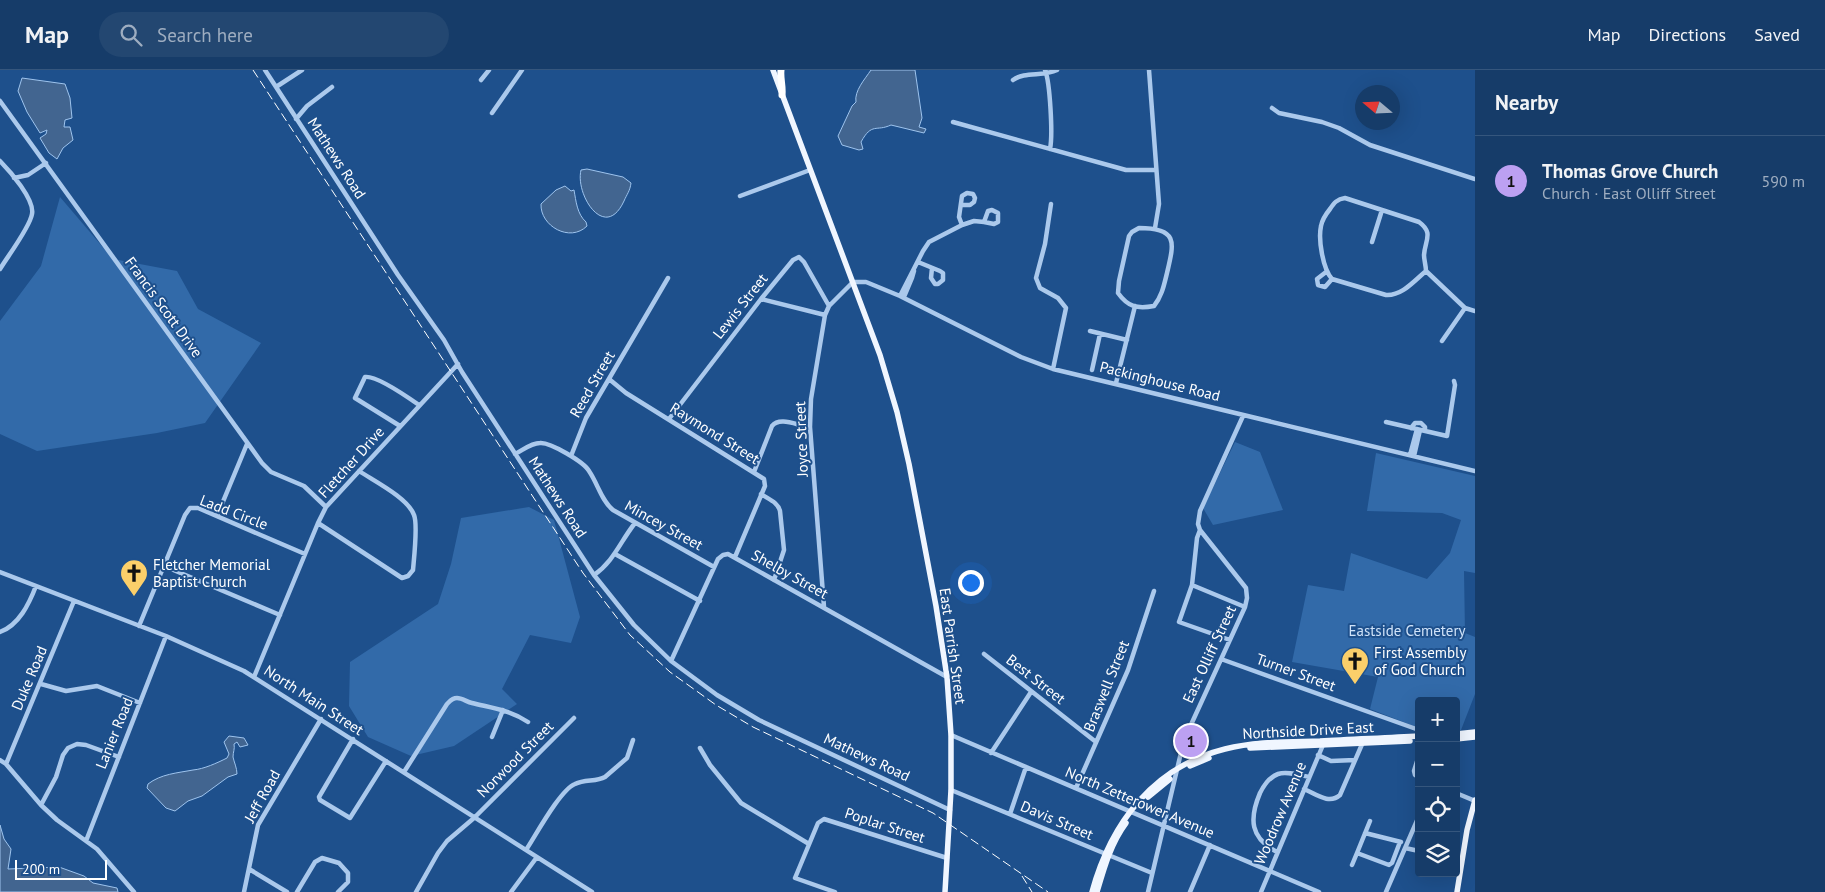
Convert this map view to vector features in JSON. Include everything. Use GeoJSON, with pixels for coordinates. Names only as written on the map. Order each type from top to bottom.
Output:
{"type":"FeatureCollection","features":[{"type":"Feature","properties":{"kind":"highway"},"geometry":{"type":"LineString","coordinates":[[781,70],[782,95]]}},
{"type":"Feature","properties":{"kind":"main road","name":"East Parrish Street"},"geometry":{"type":"LineString","coordinates":[[773,70],[880,355],[896,407],[910,464],[947,677],[952,790],[944,892]]}},
{"type":"Feature","properties":{"kind":"main road"},"geometry":{"type":"LineString","coordinates":[[1460,734],[1475,732]]}},
{"type":"Feature","properties":{"kind":"main road","name":"Northside Drive East"},"geometry":{"type":"LineString","coordinates":[[1176,772],[1226,752],[1244,749],[1415,736]]}},
{"type":"Feature","properties":{"kind":"main road"},"geometry":{"type":"LineString","coordinates":[[1460,739],[1475,737]]}},
{"type":"Feature","properties":{"kind":"main road","name":"Northside Drive East"},"geometry":{"type":"LineString","coordinates":[[1092,892],[1107,855],[1132,812],[1176,772],[1213,752],[1271,742],[1415,740]]}},
{"type":"Feature","properties":{"kind":"main road"},"geometry":{"type":"LineString","coordinates":[[1460,857],[1475,800]]}},
{"type":"Feature","properties":{"kind":"main road","name":"Northside Drive East"},"geometry":{"type":"LineString","coordinates":[[1097,892],[1107,855]]}},
{"type":"Feature","properties":{"kind":"main road"},"geometry":{"type":"LineString","coordinates":[[1457,892],[1458,877]]}},
{"type":"Feature","properties":{"kind":"street","name":"Mathews Road"},"geometry":{"type":"LineString","coordinates":[[265,70],[398,275],[444,340],[594,575],[638,630],[671,661],[711,691],[747,713],[950,810]]}},
{"type":"Feature","properties":{"kind":"street"},"geometry":{"type":"LineString","coordinates":[[276,87],[302,70]]}},
{"type":"Feature","properties":{"kind":"street"},"geometry":{"type":"LineString","coordinates":[[482,80],[489,70]]}},
{"type":"Feature","properties":{"kind":"street"},"geometry":{"type":"LineString","coordinates":[[492,113],[522,70]]}},
{"type":"Feature","properties":{"kind":"street"},"geometry":{"type":"LineString","coordinates":[[1012,80],[1018,76],[1058,70]]}},
{"type":"Feature","properties":{"kind":"street"},"geometry":{"type":"LineString","coordinates":[[1149,70],[1159,204],[1155,228]]}},
{"type":"Feature","properties":{"kind":"street"},"geometry":{"type":"LineString","coordinates":[[1046,72],[1052,140],[1050,149]]}},
{"type":"Feature","properties":{"kind":"street"},"geometry":{"type":"LineString","coordinates":[[296,118],[332,87]]}},
{"type":"Feature","properties":{"kind":"street","name":"Francis Scott Drive"},"geometry":{"type":"LineString","coordinates":[[0,100],[247,444],[268,470],[304,486],[326,507]]}},
{"type":"Feature","properties":{"kind":"street"},"geometry":{"type":"LineString","coordinates":[[1272,108],[1279,113],[1331,125],[1370,145],[1475,179]]}},
{"type":"Feature","properties":{"kind":"street"},"geometry":{"type":"LineString","coordinates":[[953,122],[1126,170],[1155,170]]}},
{"type":"Feature","properties":{"kind":"street"},"geometry":{"type":"LineString","coordinates":[[0,160],[31,202],[32,215],[0,268]]}},
{"type":"Feature","properties":{"kind":"street"},"geometry":{"type":"LineString","coordinates":[[14,178],[28,175],[46,163]]}},
{"type":"Feature","properties":{"kind":"street"},"geometry":{"type":"LineString","coordinates":[[740,196],[810,170]]}},
{"type":"Feature","properties":{"kind":"street"},"geometry":{"type":"LineString","coordinates":[[21,187],[28,175]]}},
{"type":"Feature","properties":{"kind":"street"},"geometry":{"type":"LineString","coordinates":[[1426,271],[1406,289],[1394,295],[1386,295],[1332,279],[1326,272],[1320,240],[1321,225],[1327,213],[1336,201],[1345,198],[1419,222],[1426,228],[1428,234],[1424,255],[1426,271],[1465,308],[1475,311]]}},
{"type":"Feature","properties":{"kind":"street"},"geometry":{"type":"LineString","coordinates":[[1051,204],[1046,244],[1036,278],[1040,288],[1058,298],[1066,308],[1053,369]]}},
{"type":"Feature","properties":{"kind":"street"},"geometry":{"type":"LineString","coordinates":[[961,206],[959,217],[962,224]]}},
{"type":"Feature","properties":{"kind":"street"},"geometry":{"type":"LineString","coordinates":[[1372,242],[1382,210]]}},
{"type":"Feature","properties":{"kind":"street"},"geometry":{"type":"LineString","coordinates":[[902,296],[922,251],[929,242],[962,224],[974,221],[984,222]]}},
{"type":"Feature","properties":{"kind":"street"},"geometry":{"type":"LineString","coordinates":[[1140,228],[1155,228],[1170,238],[1173,246],[1161,298],[1154,306],[1135,306],[1125,302],[1118,293],[1130,236],[1132,232],[1140,228]]}},
{"type":"Feature","properties":{"kind":"street","name":"Lewis Street"},"geometry":{"type":"LineString","coordinates":[[669,419],[793,260],[799,257],[804,262],[829,306]]}},
{"type":"Feature","properties":{"kind":"street"},"geometry":{"type":"LineString","coordinates":[[918,262],[932,268]]}},
{"type":"Feature","properties":{"kind":"street"},"geometry":{"type":"LineString","coordinates":[[1326,272],[1317,279],[1318,285],[1325,287],[1332,279]]}},
{"type":"Feature","properties":{"kind":"street","name":"Reed Street"},"geometry":{"type":"LineString","coordinates":[[571,456],[586,418],[668,278]]}},
{"type":"Feature","properties":{"kind":"street","name":"Packinghouse Road"},"geometry":{"type":"LineString","coordinates":[[853,282],[866,282],[902,296],[1021,357],[1053,369],[1475,471]]}},
{"type":"Feature","properties":{"kind":"street","name":"Joyce Street"},"geometry":{"type":"LineString","coordinates":[[824,607],[810,427],[811,399],[825,314],[829,306],[853,282]]}},
{"type":"Feature","properties":{"kind":"street"},"geometry":{"type":"LineString","coordinates":[[761,299],[825,314]]}},
{"type":"Feature","properties":{"kind":"street"},"geometry":{"type":"LineString","coordinates":[[1116,383],[1135,306]]}},
{"type":"Feature","properties":{"kind":"street"},"geometry":{"type":"LineString","coordinates":[[1442,341],[1465,308]]}},
{"type":"Feature","properties":{"kind":"street"},"geometry":{"type":"LineString","coordinates":[[1090,331],[1127,340]]}},
{"type":"Feature","properties":{"kind":"street"},"geometry":{"type":"LineString","coordinates":[[1092,370],[1100,334]]}},
{"type":"Feature","properties":{"kind":"street","name":"Fletcher Drive"},"geometry":{"type":"LineString","coordinates":[[254,677],[318,522],[326,507],[419,404],[458,364]]}},
{"type":"Feature","properties":{"kind":"street"},"geometry":{"type":"LineString","coordinates":[[400,426],[354,398],[365,377],[368,376],[378,380],[419,404]]}},
{"type":"Feature","properties":{"kind":"street","name":"Raymond Street"},"geometry":{"type":"LineString","coordinates":[[609,379],[626,394],[754,472],[765,481],[761,494]]}},
{"type":"Feature","properties":{"kind":"street"},"geometry":{"type":"LineString","coordinates":[[1386,422],[1447,436],[1454,381]]}},
{"type":"Feature","properties":{"kind":"street"},"geometry":{"type":"LineString","coordinates":[[1230,640],[1179,622],[1192,585],[1197,538],[1200,530],[1198,524],[1200,511],[1243,416]]}},
{"type":"Feature","properties":{"kind":"street"},"geometry":{"type":"LineString","coordinates":[[754,472],[772,426],[776,422],[781,421],[810,427]]}},
{"type":"Feature","properties":{"kind":"street"},"geometry":{"type":"LineString","coordinates":[[1412,456],[1418,430]]}},
{"type":"Feature","properties":{"kind":"street","name":"Mincey Street"},"geometry":{"type":"LineString","coordinates":[[515,454],[541,442],[551,445],[571,456],[588,469],[609,506],[635,523],[714,567]]}},
{"type":"Feature","properties":{"kind":"street"},"geometry":{"type":"LineString","coordinates":[[217,516],[247,444]]}},
{"type":"Feature","properties":{"kind":"street"},"geometry":{"type":"LineString","coordinates":[[318,522],[402,578],[408,576],[413,570],[415,516],[399,497],[359,471]]}},
{"type":"Feature","properties":{"kind":"street"},"geometry":{"type":"LineString","coordinates":[[735,557],[761,494],[779,506],[784,550],[774,580]]}},
{"type":"Feature","properties":{"kind":"street","name":"Ladd Circle"},"geometry":{"type":"LineString","coordinates":[[139,626],[185,515],[190,508],[198,508],[305,554]]}},
{"type":"Feature","properties":{"kind":"street"},"geometry":{"type":"LineString","coordinates":[[594,575],[606,566],[635,523]]}},
{"type":"Feature","properties":{"kind":"street","name":"East Olliff Street"},"geometry":{"type":"LineString","coordinates":[[1148,892],[1184,740],[1245,607],[1247,598],[1246,588],[1200,530]]}},
{"type":"Feature","properties":{"kind":"street"},"geometry":{"type":"LineString","coordinates":[[615,554],[700,601]]}},
{"type":"Feature","properties":{"kind":"street","name":"Shelby Street"},"geometry":{"type":"LineString","coordinates":[[714,567],[718,559],[723,555],[735,557],[947,677]]}},
{"type":"Feature","properties":{"kind":"street"},"geometry":{"type":"LineString","coordinates":[[164,566],[280,615]]}},
{"type":"Feature","properties":{"kind":"street"},"geometry":{"type":"LineString","coordinates":[[671,661],[714,567]]}},
{"type":"Feature","properties":{"kind":"street","name":"North Main Street"},"geometry":{"type":"LineString","coordinates":[[0,572],[211,654],[254,677],[592,892]]}},
{"type":"Feature","properties":{"kind":"street"},"geometry":{"type":"LineString","coordinates":[[1192,585],[1245,607]]}},
{"type":"Feature","properties":{"kind":"street"},"geometry":{"type":"LineString","coordinates":[[0,632],[13,626],[36,586]]}},
{"type":"Feature","properties":{"kind":"street","name":"Braswell Street"},"geometry":{"type":"LineString","coordinates":[[1076,788],[1128,670],[1154,591]]}},
{"type":"Feature","properties":{"kind":"street","name":"Duke Road"},"geometry":{"type":"LineString","coordinates":[[6,764],[41,684],[74,600]]}},
{"type":"Feature","properties":{"kind":"street","name":"Lanier Road"},"geometry":{"type":"LineString","coordinates":[[86,841],[166,636]]}},
{"type":"Feature","properties":{"kind":"street","name":"Best Street"},"geometry":{"type":"LineString","coordinates":[[984,654],[1096,742]]}},
{"type":"Feature","properties":{"kind":"street","name":"Turner Street"},"geometry":{"type":"LineString","coordinates":[[1222,658],[1415,729]]}},
{"type":"Feature","properties":{"kind":"street"},"geometry":{"type":"LineString","coordinates":[[41,684],[66,692],[97,686],[140,702]]}},
{"type":"Feature","properties":{"kind":"street"},"geometry":{"type":"LineString","coordinates":[[991,753],[1031,692]]}},
{"type":"Feature","properties":{"kind":"street"},"geometry":{"type":"LineString","coordinates":[[404,772],[447,704],[454,698],[517,714],[528,722]]}},
{"type":"Feature","properties":{"kind":"street"},"geometry":{"type":"LineString","coordinates":[[492,737],[503,710]]}},
{"type":"Feature","properties":{"kind":"street","name":"Norwood Street"},"geometry":{"type":"LineString","coordinates":[[416,892],[447,841],[474,818],[574,718]]}},
{"type":"Feature","properties":{"kind":"street","name":"Jeff Road"},"geometry":{"type":"LineString","coordinates":[[244,892],[254,839],[263,816],[321,719]]}},
{"type":"Feature","properties":{"kind":"street","name":"North Zetterower Avenue"},"geometry":{"type":"LineString","coordinates":[[951,735],[1319,892]]}},
{"type":"Feature","properties":{"kind":"street"},"geometry":{"type":"LineString","coordinates":[[353,740],[319,797],[320,800],[350,818],[386,761]]}},
{"type":"Feature","properties":{"kind":"street"},"geometry":{"type":"LineString","coordinates":[[526,850],[566,790],[577,783],[605,777],[623,762],[633,740]]}},
{"type":"Feature","properties":{"kind":"street"},"geometry":{"type":"LineString","coordinates":[[1304,789],[1328,800],[1335,800],[1340,796],[1363,741]]}},
{"type":"Feature","properties":{"kind":"street"},"geometry":{"type":"LineString","coordinates":[[41,805],[56,777],[63,756],[68,748],[77,744],[86,745],[119,757]]}},
{"type":"Feature","properties":{"kind":"street","name":"Woodrow Avenue"},"geometry":{"type":"LineString","coordinates":[[1261,892],[1323,744]]}},
{"type":"Feature","properties":{"kind":"street"},"geometry":{"type":"LineString","coordinates":[[700,748],[710,765],[741,804],[809,844],[795,878],[835,892]]}},
{"type":"Feature","properties":{"kind":"street"},"geometry":{"type":"LineString","coordinates":[[1318,756],[1331,761],[1355,760]]}},
{"type":"Feature","properties":{"kind":"street"},"geometry":{"type":"LineString","coordinates":[[0,760],[6,764],[41,805],[57,820],[97,849],[134,892]]}},
{"type":"Feature","properties":{"kind":"street"},"geometry":{"type":"LineString","coordinates":[[1010,814],[1026,767]]}},
{"type":"Feature","properties":{"kind":"street"},"geometry":{"type":"LineString","coordinates":[[1277,852],[1264,843],[1254,826],[1252,819],[1256,802],[1266,783],[1275,775],[1282,773],[1309,777]]}},
{"type":"Feature","properties":{"kind":"street","name":"Davis Street"},"geometry":{"type":"LineString","coordinates":[[952,790],[1152,873]]}},
{"type":"Feature","properties":{"kind":"street"},"geometry":{"type":"LineString","coordinates":[[1460,794],[1475,800]]}},
{"type":"Feature","properties":{"kind":"street","name":"Poplar Street"},"geometry":{"type":"LineString","coordinates":[[809,844],[818,825],[824,819],[947,858]]}},
{"type":"Feature","properties":{"kind":"street"},"geometry":{"type":"LineString","coordinates":[[1352,864],[1370,821]]}},
{"type":"Feature","properties":{"kind":"street"},"geometry":{"type":"LineString","coordinates":[[1386,892],[1415,825]]}},
{"type":"Feature","properties":{"kind":"street"},"geometry":{"type":"LineString","coordinates":[[1365,833],[1400,842],[1415,849]]}},
{"type":"Feature","properties":{"kind":"street"},"geometry":{"type":"LineString","coordinates":[[1356,853],[1389,865],[1392,863],[1400,842]]}},
{"type":"Feature","properties":{"kind":"street"},"geometry":{"type":"LineString","coordinates":[[1190,892],[1210,845]]}},
{"type":"Feature","properties":{"kind":"street"},"geometry":{"type":"LineString","coordinates":[[511,892],[537,857]]}},
{"type":"Feature","properties":{"kind":"street"},"geometry":{"type":"LineString","coordinates":[[297,892],[315,862],[322,858],[339,863],[348,873],[348,882],[338,892]]}},
{"type":"Feature","properties":{"kind":"street"},"geometry":{"type":"LineString","coordinates":[[248,869],[287,892]]}},
{"type":"Feature","properties":{"kind":"green space"},"geometry":{"type":"Polygon","coordinates":[[[60,197],[113,259],[177,271],[198,309],[261,343],[205,423],[157,433],[37,451],[0,434],[0,321],[41,266],[60,197]]]}},
{"type":"Feature","properties":{"kind":"green space"},"geometry":{"type":"Polygon","coordinates":[[[1235,442],[1260,452],[1283,510],[1213,525],[1203,508],[1235,442]]]}},
{"type":"Feature","properties":{"kind":"green space","name":"Eastside Cemetery"},"geometry":{"type":"Polygon","coordinates":[[[1376,453],[1475,476],[1475,573],[1464,571],[1465,633],[1475,637],[1475,694],[1461,730],[1460,697],[1415,697],[1415,726],[1370,709],[1378,677],[1292,662],[1308,585],[1344,591],[1351,553],[1427,579],[1450,553],[1461,520],[1442,513],[1367,511],[1376,453]]]}},
{"type":"Feature","properties":{"kind":"green space"},"geometry":{"type":"Polygon","coordinates":[[[529,507],[554,520],[580,617],[571,643],[530,635],[502,689],[517,704],[454,746],[411,756],[368,737],[349,706],[350,662],[438,604],[451,564],[461,518],[529,507]]]}},
{"type":"Feature","properties":{"kind":"shaded area"},"geometry":{"type":"Polygon","coordinates":[[[871,70],[915,70],[922,118],[919,127],[926,129],[924,133],[891,125],[868,132],[861,142],[863,149],[859,150],[842,145],[838,136],[852,106],[856,102],[858,89],[871,70]]]}},
{"type":"Feature","properties":{"kind":"shaded area"},"geometry":{"type":"Polygon","coordinates":[[[22,78],[65,84],[70,98],[72,118],[65,120],[64,127],[70,127],[73,140],[63,148],[57,159],[49,153],[40,138],[46,134],[47,130],[40,133],[27,112],[18,91],[22,78]]]}},
{"type":"Feature","properties":{"kind":"shaded area"},"geometry":{"type":"Polygon","coordinates":[[[587,169],[623,177],[631,183],[624,201],[616,212],[608,217],[600,216],[587,202],[580,180],[581,170],[587,169]]]}},
{"type":"Feature","properties":{"kind":"shaded area"},"geometry":{"type":"Polygon","coordinates":[[[565,186],[571,191],[574,190],[576,203],[587,226],[580,231],[572,233],[557,230],[545,219],[542,212],[541,204],[556,190],[565,186]]]}},
{"type":"Feature","properties":{"kind":"shaded area"},"geometry":{"type":"Polygon","coordinates":[[[229,736],[244,738],[248,745],[240,747],[237,742],[234,744],[233,757],[237,774],[228,777],[202,796],[188,801],[175,811],[166,808],[147,788],[148,784],[158,778],[202,768],[227,758],[229,754],[224,742],[229,736]]]}},
{"type":"Feature","properties":{"kind":"shaded area"},"geometry":{"type":"Polygon","coordinates":[[[0,825],[4,839],[11,849],[8,869],[59,867],[84,876],[93,883],[117,888],[118,892],[0,892],[0,825]]]}},
{"type":"Feature","properties":{"kind":"railway"},"geometry":{"type":"LineString","coordinates":[[253,70],[583,573],[630,635],[670,672],[716,705],[753,727],[933,813],[1048,892]]}},
{"type":"Feature","properties":{"kind":"railway"},"geometry":{"type":"LineString","coordinates":[[1022,876],[1032,892]]}},
{"type":"Feature","properties":{"kind":"place","name":"Fletcher Memorial Baptist Church"},"geometry":{"type":"Point","coordinates":[134,597]}},
{"type":"Feature","properties":{"kind":"place","name":"First Assembly of God Church"},"geometry":{"type":"Point","coordinates":[1355,685]}},
{"type":"Feature","properties":{"kind":"place","name":"Thomas Grove Church"},"geometry":{"type":"Point","coordinates":[1191,741]}}]}
